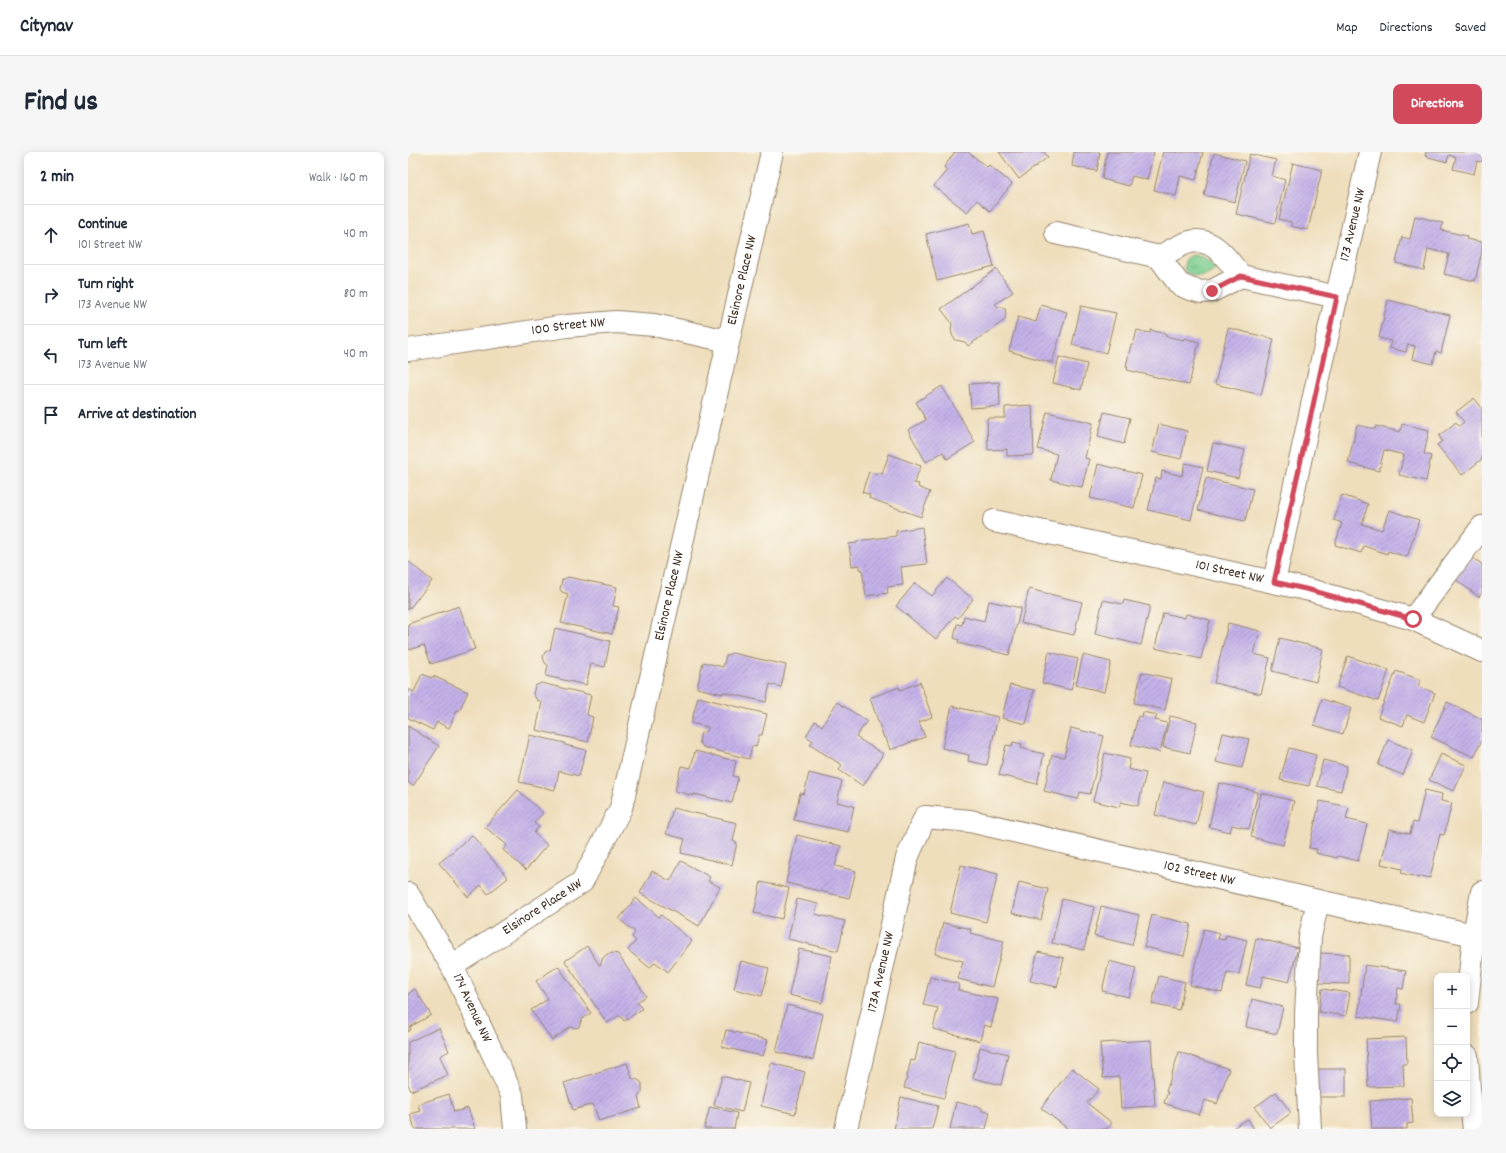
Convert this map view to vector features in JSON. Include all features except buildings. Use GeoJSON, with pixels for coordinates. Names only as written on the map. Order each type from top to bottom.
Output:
{"type":"FeatureCollection","features":[{"type":"Feature","properties":{"kind":"street","name":"Elsinore Place NW"},"geometry":{"type":"LineString","coordinates":[[452,966],[582,882],[621,808],[772,152]]}},
{"type":"Feature","properties":{"kind":"street","name":"173 Avenue NW"},"geometry":{"type":"LineString","coordinates":[[1274,582],[1370,152]]}},
{"type":"Feature","properties":{"kind":"street"},"geometry":{"type":"LineString","coordinates":[[1056,233],[1159,257],[1190,242],[1202,242],[1212,245],[1220,250],[1241,276],[1337,297]]}},
{"type":"Feature","properties":{"kind":"street"},"geometry":{"type":"LineString","coordinates":[[1159,257],[1179,284],[1195,291],[1212,291],[1241,276]]}},
{"type":"Feature","properties":{"kind":"street","name":"100 Street NW"},"geometry":{"type":"LineString","coordinates":[[408,350],[567,326],[616,322],[654,325],[728,341]]}},
{"type":"Feature","properties":{"kind":"street","name":"101 Street NW"},"geometry":{"type":"LineString","coordinates":[[994,521],[1310,590],[1413,619],[1482,651]]}},
{"type":"Feature","properties":{"kind":"street"},"geometry":{"type":"LineString","coordinates":[[1413,619],[1482,527]]}},
{"type":"Feature","properties":{"kind":"street","name":"102 Street NW"},"geometry":{"type":"LineString","coordinates":[[925,817],[970,821],[1318,901],[1474,935]]}},
{"type":"Feature","properties":{"kind":"street","name":"173A Avenue NW"},"geometry":{"type":"LineString","coordinates":[[846,1129],[907,858],[925,817]]}},
{"type":"Feature","properties":{"kind":"street"},"geometry":{"type":"LineString","coordinates":[[1469,973],[1482,892]]}},
{"type":"Feature","properties":{"kind":"street","name":"174 Avenue NW"},"geometry":{"type":"LineString","coordinates":[[408,894],[452,966],[512,1095],[515,1129]]}},
{"type":"Feature","properties":{"kind":"street"},"geometry":{"type":"LineString","coordinates":[[1310,1129],[1306,1054],[1306,1013],[1310,936],[1318,901]]}},
{"type":"Feature","properties":{"kind":"street"},"geometry":{"type":"LineString","coordinates":[[1469,1081],[1474,1129]]}},
{"type":"Feature","properties":{"kind":"green space"},"geometry":{"type":"Polygon","coordinates":[[[1196,255],[1208,261],[1216,268],[1204,276],[1197,277],[1186,272],[1184,268],[1185,262],[1190,256],[1196,255]]]}},
{"type":"Feature","properties":{"kind":"route"},"geometry":{"type":"LineString","coordinates":[[1212,291],[1241,276],[1337,297],[1274,582],[1310,590],[1413,619]]}}]}
